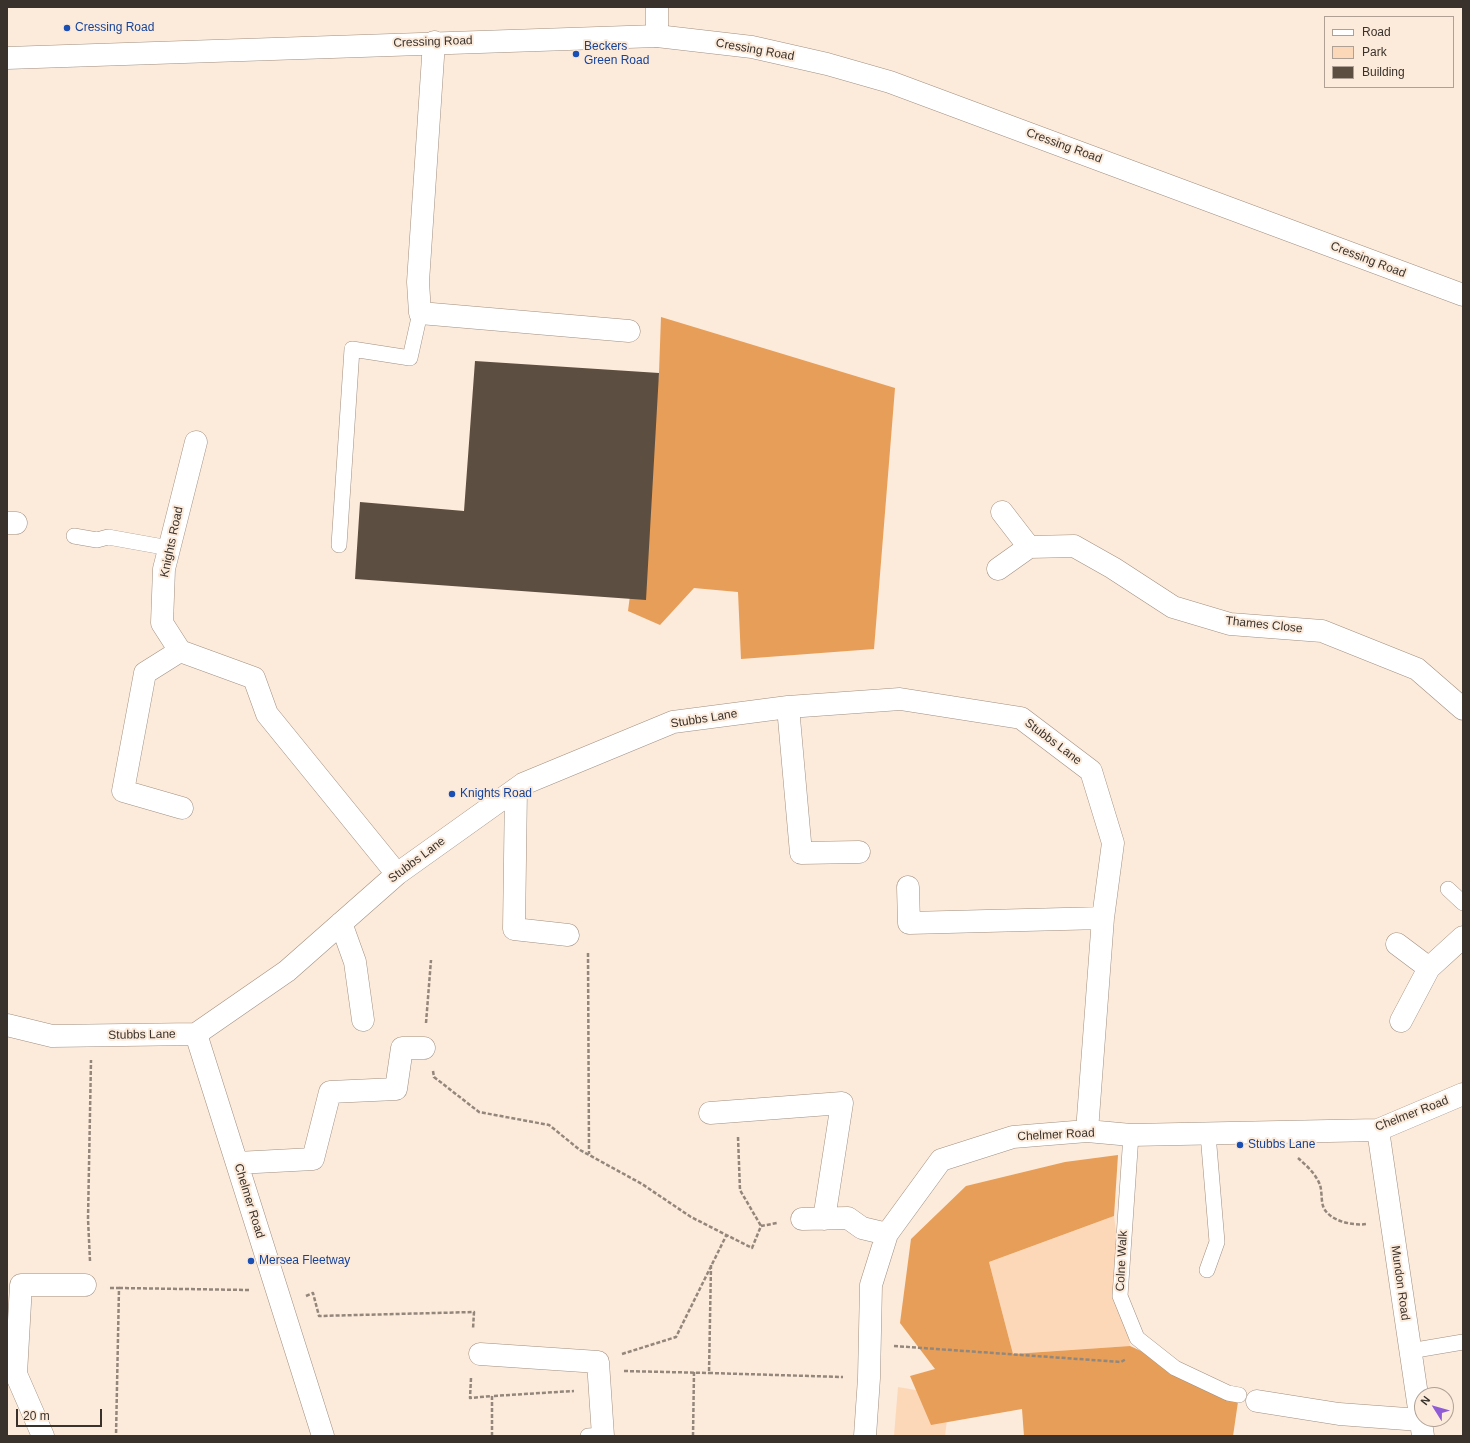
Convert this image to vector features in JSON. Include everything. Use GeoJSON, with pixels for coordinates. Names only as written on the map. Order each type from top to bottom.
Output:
{"type":"FeatureCollection","features":[{"type":"Feature","properties":{"kind":"street"},"geometry":{"type":"LineString","coordinates":[[657,7],[657,36]]}},
{"type":"Feature","properties":{"kind":"street","name":"Cressing Road"},"geometry":{"type":"LineString","coordinates":[[7,58],[434,42],[657,36],[752,47],[827,64],[890,82],[1463,296]]}},
{"type":"Feature","properties":{"kind":"street"},"geometry":{"type":"LineString","coordinates":[[434,42],[418,282],[420,313],[628,331]]}},
{"type":"Feature","properties":{"kind":"street","name":"Knights Road"},"geometry":{"type":"LineString","coordinates":[[180,652],[162,623],[164,569],[196,442]]}},
{"type":"Feature","properties":{"kind":"street"},"geometry":{"type":"LineString","coordinates":[[998,570],[1029,547],[1002,512]]}},
{"type":"Feature","properties":{"kind":"street","name":"Thames Close"},"geometry":{"type":"LineString","coordinates":[[1029,547],[1074,546],[1112,568],[1173,607],[1223,622],[1322,631],[1417,669],[1463,709]]}},
{"type":"Feature","properties":{"kind":"street"},"geometry":{"type":"LineString","coordinates":[[182,808],[123,791],[145,672],[180,652],[254,678],[267,714],[397,874]]}},
{"type":"Feature","properties":{"kind":"street","name":"Stubbs Lane"},"geometry":{"type":"LineString","coordinates":[[7,1025],[52,1036],[196,1034],[287,971],[397,874],[523,784],[673,722],[788,708],[900,699],[1021,718],[1091,771],[1113,843],[1103,918],[1087,1131]]}},
{"type":"Feature","properties":{"kind":"street"},"geometry":{"type":"LineString","coordinates":[[788,708],[801,853],[859,852]]}},
{"type":"Feature","properties":{"kind":"street"},"geometry":{"type":"LineString","coordinates":[[516,789],[514,929],[568,935]]}},
{"type":"Feature","properties":{"kind":"street"},"geometry":{"type":"LineString","coordinates":[[908,887],[909,923],[1103,918]]}},
{"type":"Feature","properties":{"kind":"street"},"geometry":{"type":"LineString","coordinates":[[341,924],[355,962],[364,1020]]}},
{"type":"Feature","properties":{"kind":"street"},"geometry":{"type":"LineString","coordinates":[[1401,1022],[1429,968],[1463,937]]}},
{"type":"Feature","properties":{"kind":"street"},"geometry":{"type":"LineString","coordinates":[[1397,944],[1429,968]]}},
{"type":"Feature","properties":{"kind":"street","name":"Chelmer Road"},"geometry":{"type":"LineString","coordinates":[[196,1034],[323,1436]]}},
{"type":"Feature","properties":{"kind":"street"},"geometry":{"type":"LineString","coordinates":[[237,1163],[314,1159],[330,1092],[396,1089],[402,1048],[424,1048]]}},
{"type":"Feature","properties":{"kind":"street","name":"Chelmer Road"},"geometry":{"type":"LineString","coordinates":[[865,1436],[869,1378],[871,1285],[887,1234],[941,1160],[1013,1137],[1087,1131],[1131,1135],[1378,1130],[1463,1094]]}},
{"type":"Feature","properties":{"kind":"street"},"geometry":{"type":"LineString","coordinates":[[710,1113],[842,1103],[824,1219]]}},
{"type":"Feature","properties":{"kind":"street","name":"Mundon Road"},"geometry":{"type":"LineString","coordinates":[[1378,1130],[1422,1428]]}},
{"type":"Feature","properties":{"kind":"street"},"geometry":{"type":"LineString","coordinates":[[802,1219],[848,1218],[862,1228],[887,1234]]}},
{"type":"Feature","properties":{"kind":"street"},"geometry":{"type":"LineString","coordinates":[[43,1436],[16,1374],[21,1285],[95,1286]]}},
{"type":"Feature","properties":{"kind":"street"},"geometry":{"type":"LineString","coordinates":[[480,1354],[599,1374],[603,1436]]}},
{"type":"Feature","properties":{"kind":"street","name":"Colne Walk"},"geometry":{"type":"LineString","coordinates":[[1248,1398],[1422,1428]]}},
{"type":"Feature","properties":{"kind":"lane"},"geometry":{"type":"LineString","coordinates":[[339,545],[352,349],[410,358],[420,313]]}},
{"type":"Feature","properties":{"kind":"lane"},"geometry":{"type":"LineString","coordinates":[[74,536],[96,540],[108,537],[169,548]]}},
{"type":"Feature","properties":{"kind":"lane"},"geometry":{"type":"LineString","coordinates":[[1448,889],[1463,903]]}},
{"type":"Feature","properties":{"kind":"lane"},"geometry":{"type":"LineString","coordinates":[[1207,1270],[1217,1242],[1208,1134]]}},
{"type":"Feature","properties":{"kind":"lane","name":"Colne Walk"},"geometry":{"type":"LineString","coordinates":[[1131,1135],[1120,1296],[1137,1338],[1175,1368],[1228,1393],[1248,1398]]}},
{"type":"Feature","properties":{"kind":"lane"},"geometry":{"type":"LineString","coordinates":[[1410,1351],[1463,1342]]}},
{"type":"Feature","properties":{"kind":"lane"},"geometry":{"type":"LineString","coordinates":[[588,1436],[603,1436]]}},
{"type":"Feature","properties":{"kind":"path"},"geometry":{"type":"LineString","coordinates":[[568,935],[588,949],[589,1154]]}},
{"type":"Feature","properties":{"kind":"path"},"geometry":{"type":"LineString","coordinates":[[431,960],[424,1048],[430,1055],[434,1077],[479,1112],[549,1125],[580,1150],[642,1184],[690,1217],[752,1248],[760,1226],[740,1190],[737,1111]]}},
{"type":"Feature","properties":{"kind":"path"},"geometry":{"type":"LineString","coordinates":[[91,1036],[88,1219],[91,1264]]}},
{"type":"Feature","properties":{"kind":"path"},"geometry":{"type":"LineString","coordinates":[[1281,1132],[1287,1148],[1310,1169],[1320,1184],[1324,1208],[1339,1222],[1360,1225],[1390,1219]]}},
{"type":"Feature","properties":{"kind":"path"},"geometry":{"type":"LineString","coordinates":[[760,1226],[802,1219]]}},
{"type":"Feature","properties":{"kind":"path"},"geometry":{"type":"LineString","coordinates":[[599,1374],[676,1337],[726,1236]]}},
{"type":"Feature","properties":{"kind":"path"},"geometry":{"type":"LineString","coordinates":[[709,1372],[711,1265]]}},
{"type":"Feature","properties":{"kind":"path"},"geometry":{"type":"LineString","coordinates":[[95,1286],[279,1298],[313,1293],[319,1316],[474,1312],[473,1333]]}},
{"type":"Feature","properties":{"kind":"path"},"geometry":{"type":"LineString","coordinates":[[116,1436],[119,1288]]}},
{"type":"Feature","properties":{"kind":"path"},"geometry":{"type":"LineString","coordinates":[[892,1346],[1121,1362],[1148,1347]]}},
{"type":"Feature","properties":{"kind":"path"},"geometry":{"type":"LineString","coordinates":[[694,1372],[694,1436]]}},
{"type":"Feature","properties":{"kind":"path"},"geometry":{"type":"LineString","coordinates":[[471,1376],[470,1398],[492,1396],[599,1374],[709,1372],[869,1378]]}},
{"type":"Feature","properties":{"kind":"path"},"geometry":{"type":"LineString","coordinates":[[492,1396],[492,1436]]}},
{"type":"Feature","properties":{"kind":"green space"},"geometry":{"type":"Polygon","coordinates":[[[1114,1216],[1130,1346],[1013,1354],[989,1262],[1114,1216]]]}},
{"type":"Feature","properties":{"kind":"green space"},"geometry":{"type":"Polygon","coordinates":[[[898,1387],[950,1396],[945,1436],[894,1436],[898,1387]]]}},
{"type":"Feature","properties":{"kind":"shaded area"},"geometry":{"type":"Polygon","coordinates":[[[661,317],[895,388],[874,649],[741,659],[738,592],[694,588],[660,625],[628,611],[659,373],[661,317]]]}},
{"type":"Feature","properties":{"kind":"shaded area"},"geometry":{"type":"Polygon","coordinates":[[[1118,1155],[1114,1216],[989,1262],[1013,1354],[1130,1346],[1239,1395],[1233,1436],[1024,1436],[1022,1409],[931,1425],[910,1376],[935,1369],[900,1323],[911,1239],[966,1186],[1065,1162],[1118,1155]]]}},
{"type":"Feature","properties":{"kind":"building"},"geometry":{"type":"Polygon","coordinates":[[[475,361],[659,373],[646,600],[355,579],[360,502],[464,511],[475,361]]]}},
{"type":"Feature","properties":{"kind":"place","name":"Cressing Road"},"geometry":{"type":"Point","coordinates":[67,28]}},
{"type":"Feature","properties":{"kind":"place","name":"Beckers Green Road"},"geometry":{"type":"Point","coordinates":[576,54]}},
{"type":"Feature","properties":{"kind":"place","name":"Knights Road"},"geometry":{"type":"Point","coordinates":[452,794]}},
{"type":"Feature","properties":{"kind":"place","name":"Stubbs Lane"},"geometry":{"type":"Point","coordinates":[1240,1145]}},
{"type":"Feature","properties":{"kind":"place","name":"Mersea Fleetway"},"geometry":{"type":"Point","coordinates":[251,1261]}}]}
